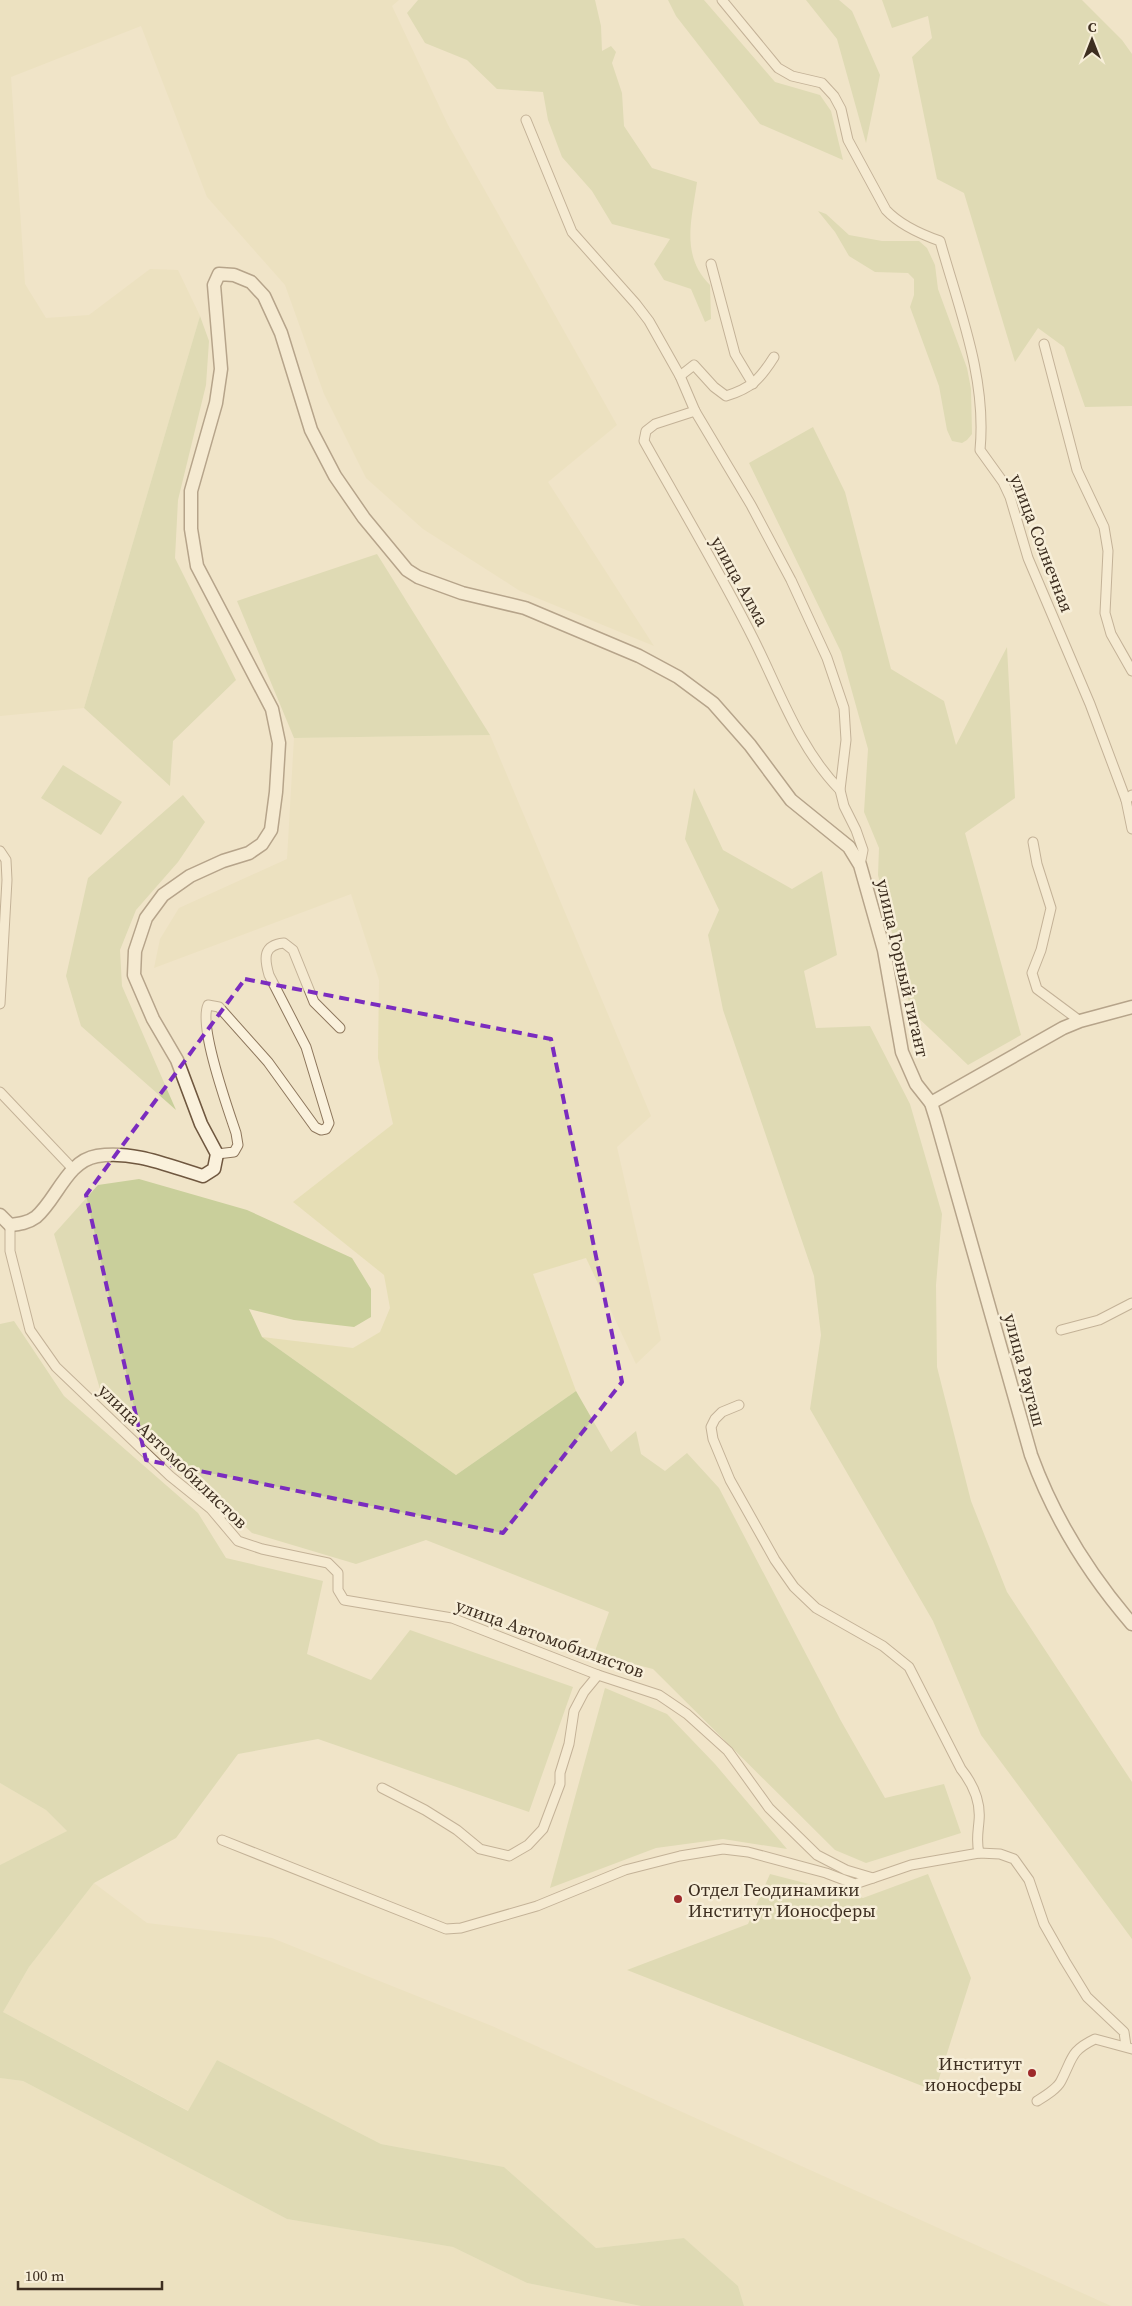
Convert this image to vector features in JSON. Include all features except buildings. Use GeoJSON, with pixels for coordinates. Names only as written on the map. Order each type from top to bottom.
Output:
{"type":"FeatureCollection","features":[{"type":"Feature","properties":{"kind":"street","name":"улица Солнечная"},"geometry":{"type":"LineString","coordinates":[[722,0],[778,68],[792,76],[822,83],[834,96],[841,109],[848,140],[886,210],[894,219],[924,236],[940,240],[978,374],[980,450],[999,476],[1010,497],[1028,558],[1129,798],[1132,829]]}},
{"type":"Feature","properties":{"kind":"street"},"geometry":{"type":"LineString","coordinates":[[526,120],[572,232],[636,304],[680,376],[695,411],[751,505],[791,580],[826,658],[844,708],[846,740],[840,790],[844,806],[856,830],[863,850],[860,865]]}},
{"type":"Feature","properties":{"kind":"street"},"geometry":{"type":"LineString","coordinates":[[712,264],[732,346],[753,384]]}},
{"type":"Feature","properties":{"kind":"street","name":"улица Горный гигант"},"geometry":{"type":"LineString","coordinates":[[216,1154],[201,1124],[176,1060],[153,1019],[134,975],[135,951],[146,918],[163,895],[190,876],[223,861],[249,853],[262,844],[271,830],[276,792],[279,743],[272,709],[197,566],[191,529],[191,492],[216,403],[221,369],[214,285],[220,274],[234,275],[251,282],[264,296],[281,332],[310,430],[335,476],[364,518],[407,570],[418,577],[462,593],[525,608],[639,656],[692,686],[713,703],[750,745],[790,800],[850,847],[860,865],[884,950],[902,1052],[916,1084],[931,1103]]}},
{"type":"Feature","properties":{"kind":"street"},"geometry":{"type":"LineString","coordinates":[[1044,344],[1077,470],[1104,527],[1108,551],[1105,613],[1111,634],[1132,671]]}},
{"type":"Feature","properties":{"kind":"street"},"geometry":{"type":"LineString","coordinates":[[680,376],[694,365],[714,387],[726,396],[743,391],[760,379],[774,357]]}},
{"type":"Feature","properties":{"kind":"street","name":"улица Алма"},"geometry":{"type":"LineString","coordinates":[[695,411],[655,424],[646,431],[644,441],[754,640],[780,698],[807,747],[827,777],[840,790]]}},
{"type":"Feature","properties":{"kind":"street"},"geometry":{"type":"LineString","coordinates":[[1033,842],[1037,864],[1052,908],[1041,950],[1032,973],[1037,989],[1080,1021]]}},
{"type":"Feature","properties":{"kind":"street"},"geometry":{"type":"LineString","coordinates":[[0,851],[6,860],[7,880],[2,919],[0,1004]]}},
{"type":"Feature","properties":{"kind":"street"},"geometry":{"type":"LineString","coordinates":[[0,1214],[10,1224],[24,1223],[35,1217],[73,1169],[83,1160],[97,1156],[135,1156],[203,1176],[214,1169],[216,1154],[234,1152],[238,1145],[215,1067],[206,1023],[205,1011],[208,1005],[219,1007],[268,1062],[315,1127],[321,1130],[326,1129],[329,1123],[306,1047],[269,975],[265,962],[267,950],[274,944],[284,943],[293,950],[314,1002],[340,1028]]}},
{"type":"Feature","properties":{"kind":"street"},"geometry":{"type":"LineString","coordinates":[[931,1103],[1080,1021],[1132,1007]]}},
{"type":"Feature","properties":{"kind":"street"},"geometry":{"type":"LineString","coordinates":[[0,1092],[73,1169]]}},
{"type":"Feature","properties":{"kind":"street","name":"улица Раугаш"},"geometry":{"type":"LineString","coordinates":[[931,1103],[1026,1440],[1042,1485],[1068,1538],[1132,1624]]}},
{"type":"Feature","properties":{"kind":"street","name":"улица Автомобилистов"},"geometry":{"type":"LineString","coordinates":[[10,1224],[10,1251],[30,1330],[56,1367],[170,1476],[211,1510],[238,1541],[262,1549],[328,1563],[338,1573],[338,1590],[344,1600],[452,1618],[598,1675],[659,1695],[687,1714],[728,1751],[769,1808],[817,1855],[846,1870],[873,1878]]}},
{"type":"Feature","properties":{"kind":"street"},"geometry":{"type":"LineString","coordinates":[[1061,1330],[1099,1320],[1132,1303]]}},
{"type":"Feature","properties":{"kind":"street"},"geometry":{"type":"LineString","coordinates":[[740,1405],[722,1412],[714,1418],[712,1427],[713,1439],[743,1505],[775,1560],[794,1587],[816,1608],[883,1646],[909,1667],[961,1769],[972,1783],[980,1819],[976,1841],[978,1853]]}},
{"type":"Feature","properties":{"kind":"street"},"geometry":{"type":"LineString","coordinates":[[382,1788],[425,1810],[457,1830],[480,1849],[509,1856],[528,1845],[543,1829],[560,1784],[560,1773],[569,1744],[574,1710],[584,1692],[598,1675]]}},
{"type":"Feature","properties":{"kind":"street"},"geometry":{"type":"LineString","coordinates":[[222,1840],[431,1925],[446,1929],[461,1928],[537,1906],[625,1870],[680,1856],[723,1849],[748,1852],[826,1873],[855,1884],[911,1865],[978,1853],[1000,1854],[1014,1858],[1029,1880],[1044,1924],[1065,1962],[1087,1996],[1124,2032],[1129,2048]]}},
{"type":"Feature","properties":{"kind":"street"},"geometry":{"type":"LineString","coordinates":[[1037,2101],[1061,2082],[1067,2066],[1079,2047],[1095,2039],[1129,2048]]}},
{"type":"Feature","properties":{"kind":"highlighted area"},"geometry":{"type":"Polygon","coordinates":[[[245,979],[551,1039],[622,1382],[503,1533],[146,1460],[86,1195],[245,979]]]}},
{"type":"Feature","properties":{"kind":"shaded area"},"geometry":{"type":"Polygon","coordinates":[[[0,0],[399,0],[392,6],[448,125],[617,425],[548,482],[654,646],[520,591],[423,529],[366,478],[324,394],[285,285],[207,197],[141,26],[11,77],[25,284],[46,318],[89,315],[150,269],[178,270],[200,316],[84,708],[0,716],[0,0]]]}},
{"type":"Feature","properties":{"kind":"shaded area"},"geometry":{"type":"Polygon","coordinates":[[[490,735],[651,1116],[617,1147],[661,1340],[636,1364],[586,1258],[533,1274],[576,1391],[456,1475],[262,1337],[353,1348],[380,1332],[390,1308],[384,1275],[293,1202],[393,1124],[378,1058],[379,980],[351,894],[154,968],[160,939],[179,908],[287,859],[294,738],[490,735]]]}},
{"type":"Feature","properties":{"kind":"shaded area"},"geometry":{"type":"Polygon","coordinates":[[[0,1783],[46,1810],[67,1831],[0,1865],[0,1783]]]}},
{"type":"Feature","properties":{"kind":"shaded area"},"geometry":{"type":"Polygon","coordinates":[[[94,1883],[147,1923],[272,1938],[492,2026],[1111,2306],[744,2306],[738,2286],[684,2238],[596,2248],[504,2167],[381,2144],[217,2060],[189,2111],[3,2012],[29,1967],[94,1883]]]}},
{"type":"Feature","properties":{"kind":"shaded area"},"geometry":{"type":"Polygon","coordinates":[[[0,2078],[23,2081],[287,2219],[453,2247],[527,2283],[641,2306],[0,2306],[0,2078]]]}},
{"type":"Feature","properties":{"kind":"green space"},"geometry":{"type":"Polygon","coordinates":[[[418,0],[595,0],[601,26],[602,51],[611,46],[616,52],[612,63],[622,93],[624,126],[652,168],[697,182],[691,223],[691,249],[701,273],[710,285],[711,319],[705,322],[691,289],[664,280],[654,264],[670,239],[612,224],[592,191],[562,157],[548,120],[543,92],[497,89],[467,60],[425,43],[407,13],[418,0]]]}},
{"type":"Feature","properties":{"kind":"green space"},"geometry":{"type":"Polygon","coordinates":[[[668,0],[704,0],[775,82],[820,95],[831,111],[843,160],[760,124],[676,16],[668,0]]]}},
{"type":"Feature","properties":{"kind":"green space"},"geometry":{"type":"Polygon","coordinates":[[[806,0],[839,0],[852,11],[880,75],[866,143],[837,39],[806,0]]]}},
{"type":"Feature","properties":{"kind":"green space"},"geometry":{"type":"Polygon","coordinates":[[[882,0],[1082,0],[1122,40],[1132,54],[1132,406],[1085,407],[1064,347],[1038,328],[1015,362],[964,193],[937,179],[912,57],[932,38],[928,16],[892,28],[882,0]]]}},
{"type":"Feature","properties":{"kind":"green space"},"geometry":{"type":"Polygon","coordinates":[[[818,211],[826,214],[849,235],[882,241],[919,241],[927,248],[935,265],[938,289],[967,368],[971,389],[972,434],[967,440],[962,443],[952,441],[947,430],[939,386],[910,307],[914,295],[914,279],[908,273],[875,272],[849,256],[835,232],[818,211]]]}},
{"type":"Feature","properties":{"kind":"green space"},"geometry":{"type":"Polygon","coordinates":[[[200,316],[209,341],[206,385],[178,500],[175,558],[236,680],[173,741],[170,786],[84,708],[200,316]]]}},
{"type":"Feature","properties":{"kind":"green space"},"geometry":{"type":"Polygon","coordinates":[[[813,427],[845,492],[891,669],[944,701],[956,745],[1007,647],[1015,798],[965,833],[1021,1035],[968,1065],[911,1011],[878,875],[879,848],[864,812],[868,749],[841,652],[749,463],[813,427]]]}},
{"type":"Feature","properties":{"kind":"green space"},"geometry":{"type":"Polygon","coordinates":[[[377,554],[490,735],[294,738],[237,601],[377,554]]]}},
{"type":"Feature","properties":{"kind":"green space"},"geometry":{"type":"Polygon","coordinates":[[[63,765],[122,802],[101,835],[41,798],[63,765]]]}},
{"type":"Feature","properties":{"kind":"green space"},"geometry":{"type":"Polygon","coordinates":[[[694,788],[723,850],[792,889],[822,871],[837,955],[804,971],[816,1028],[870,1026],[910,1104],[942,1214],[936,1285],[937,1367],[971,1501],[1007,1592],[1132,1782],[1132,1939],[981,1735],[933,1621],[810,1409],[821,1335],[814,1276],[723,1010],[708,935],[719,910],[685,839],[694,788]]]}},
{"type":"Feature","properties":{"kind":"green space"},"geometry":{"type":"Polygon","coordinates":[[[183,795],[205,822],[178,862],[136,910],[120,950],[122,986],[176,1110],[81,1026],[66,976],[88,878],[183,795]]]}},
{"type":"Feature","properties":{"kind":"green space"},"geometry":{"type":"Polygon","coordinates":[[[139,1179],[247,1210],[352,1258],[371,1289],[371,1317],[354,1327],[294,1320],[249,1309],[262,1337],[456,1475],[576,1391],[611,1452],[636,1431],[641,1454],[665,1471],[687,1453],[719,1488],[841,1721],[885,1798],[944,1784],[961,1833],[866,1863],[835,1850],[653,1669],[594,1654],[609,1612],[426,1540],[356,1564],[252,1533],[100,1389],[54,1234],[98,1185],[139,1179]]]}},
{"type":"Feature","properties":{"kind":"green space"},"geometry":{"type":"Polygon","coordinates":[[[14,1321],[64,1396],[198,1513],[226,1558],[323,1581],[307,1654],[371,1680],[410,1630],[573,1687],[529,1812],[318,1739],[238,1754],[176,1838],[94,1883],[29,1967],[3,2012],[188,2111],[217,2060],[381,2144],[504,2167],[596,2248],[684,2238],[738,2286],[744,2306],[641,2306],[527,2283],[453,2247],[287,2219],[23,2081],[0,2078],[0,1865],[67,1831],[46,1810],[0,1783],[0,1324],[14,1321]]]}},
{"type":"Feature","properties":{"kind":"green space"},"geometry":{"type":"Polygon","coordinates":[[[605,1688],[667,1714],[715,1764],[787,1849],[723,1839],[656,1848],[550,1888],[605,1688]]]}},
{"type":"Feature","properties":{"kind":"green space"},"geometry":{"type":"Polygon","coordinates":[[[770,1874],[863,1898],[928,1874],[971,1978],[935,2091],[627,1970],[748,1924],[770,1874]]]}},
{"type":"Feature","properties":{"kind":"place","name":"Отдел Геодинамики Институт Ионосферы"},"geometry":{"type":"Point","coordinates":[678,1899]}},
{"type":"Feature","properties":{"kind":"place","name":"Институт ионосферы"},"geometry":{"type":"Point","coordinates":[1032,2073]}}]}
